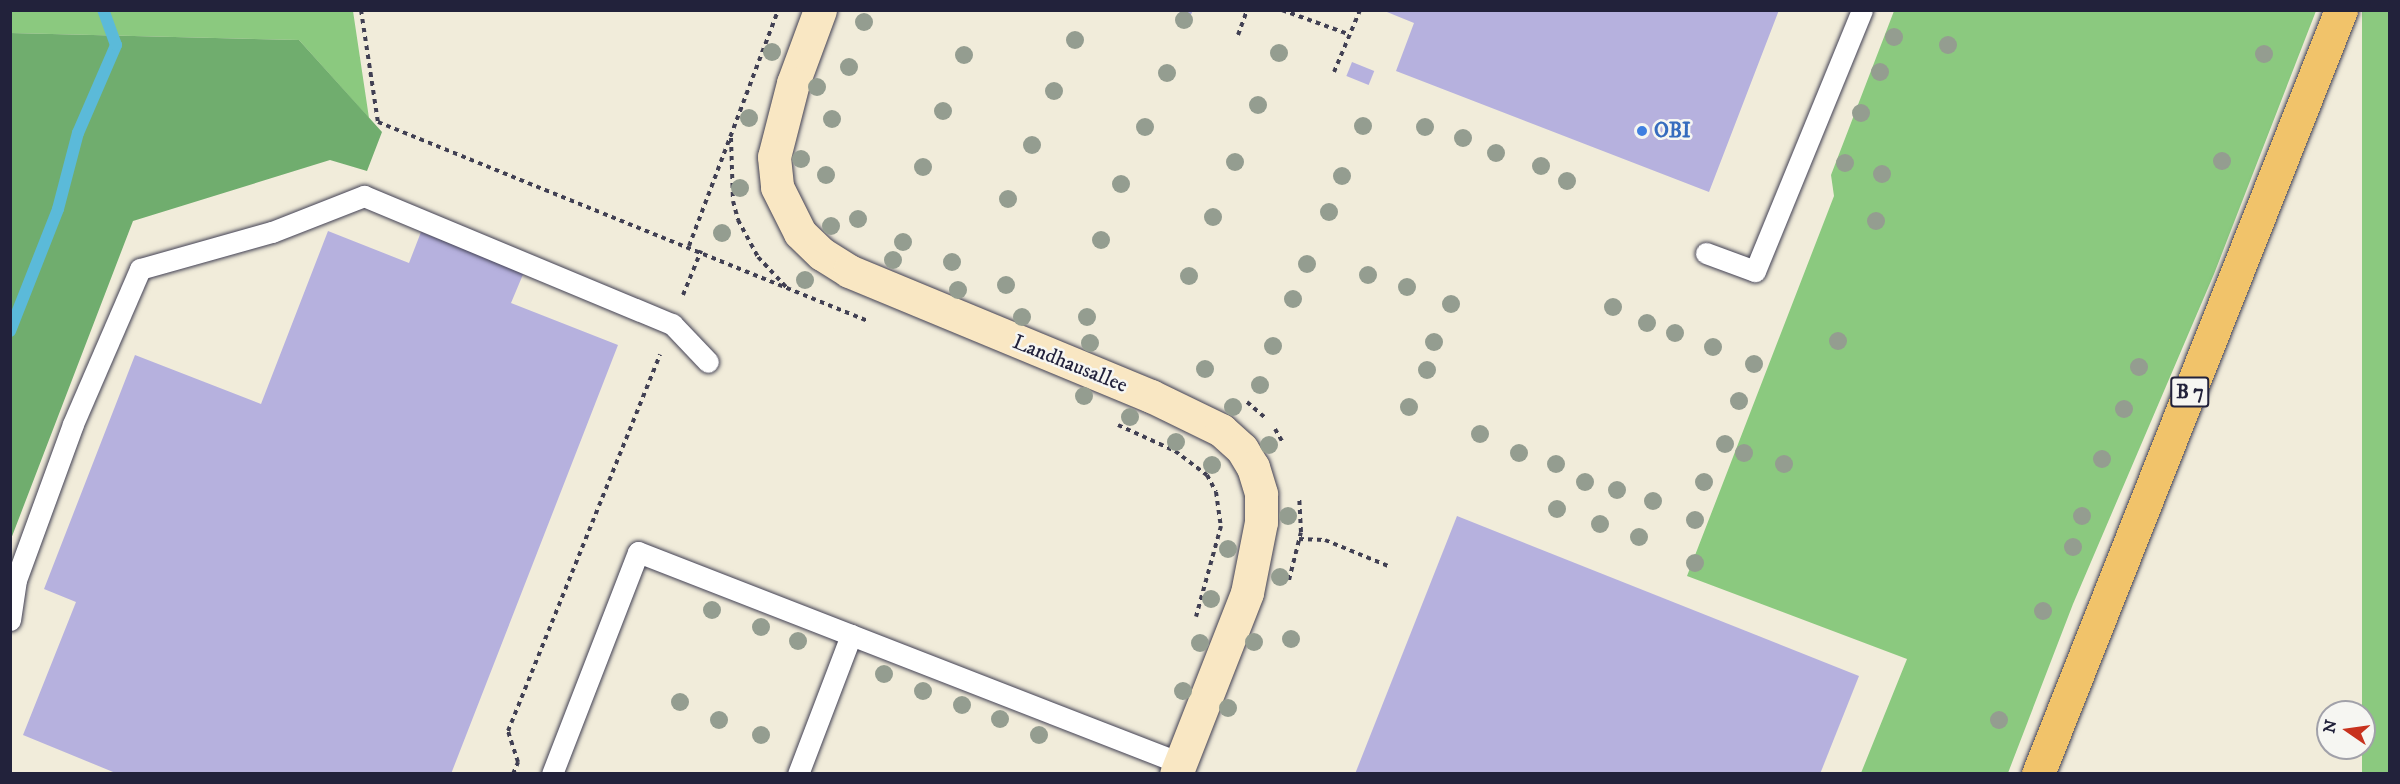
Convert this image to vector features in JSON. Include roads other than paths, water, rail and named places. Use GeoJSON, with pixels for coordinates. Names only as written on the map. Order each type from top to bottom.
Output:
{"type":"FeatureCollection","features":[{"type":"Feature","properties":{"kind":"main road","name":"B 7"},"geometry":{"type":"LineString","coordinates":[[2038,774],[2341,10]]}},
{"type":"Feature","properties":{"kind":"street","name":"Landhausallee"},"geometry":{"type":"LineString","coordinates":[[820,10],[793,83],[774,157],[777,187],[800,233],[822,254],[849,271],[1151,396],[1221,430],[1242,449],[1253,467],[1261,494],[1260,532],[1246,593],[1178,768]]}},
{"type":"Feature","properties":{"kind":"lane"},"geometry":{"type":"LineString","coordinates":[[1706,253],[1755,271],[1862,10]]}},
{"type":"Feature","properties":{"kind":"lane"},"geometry":{"type":"LineString","coordinates":[[10,620],[16,580],[69,435],[140,269],[272,232],[363,196],[672,324],[708,362]]}},
{"type":"Feature","properties":{"kind":"lane"},"geometry":{"type":"LineString","coordinates":[[552,774],[638,552],[851,635],[1178,768]]}},
{"type":"Feature","properties":{"kind":"lane"},"geometry":{"type":"LineString","coordinates":[[798,774],[851,635]]}},
{"type":"Feature","properties":{"kind":"waterway"},"geometry":{"type":"LineString","coordinates":[[10,331],[58,209],[78,133],[116,45],[103,10]]}},
{"type":"Feature","properties":{"kind":"place","name":"OBI"},"geometry":{"type":"Point","coordinates":[1642,131]}}]}
